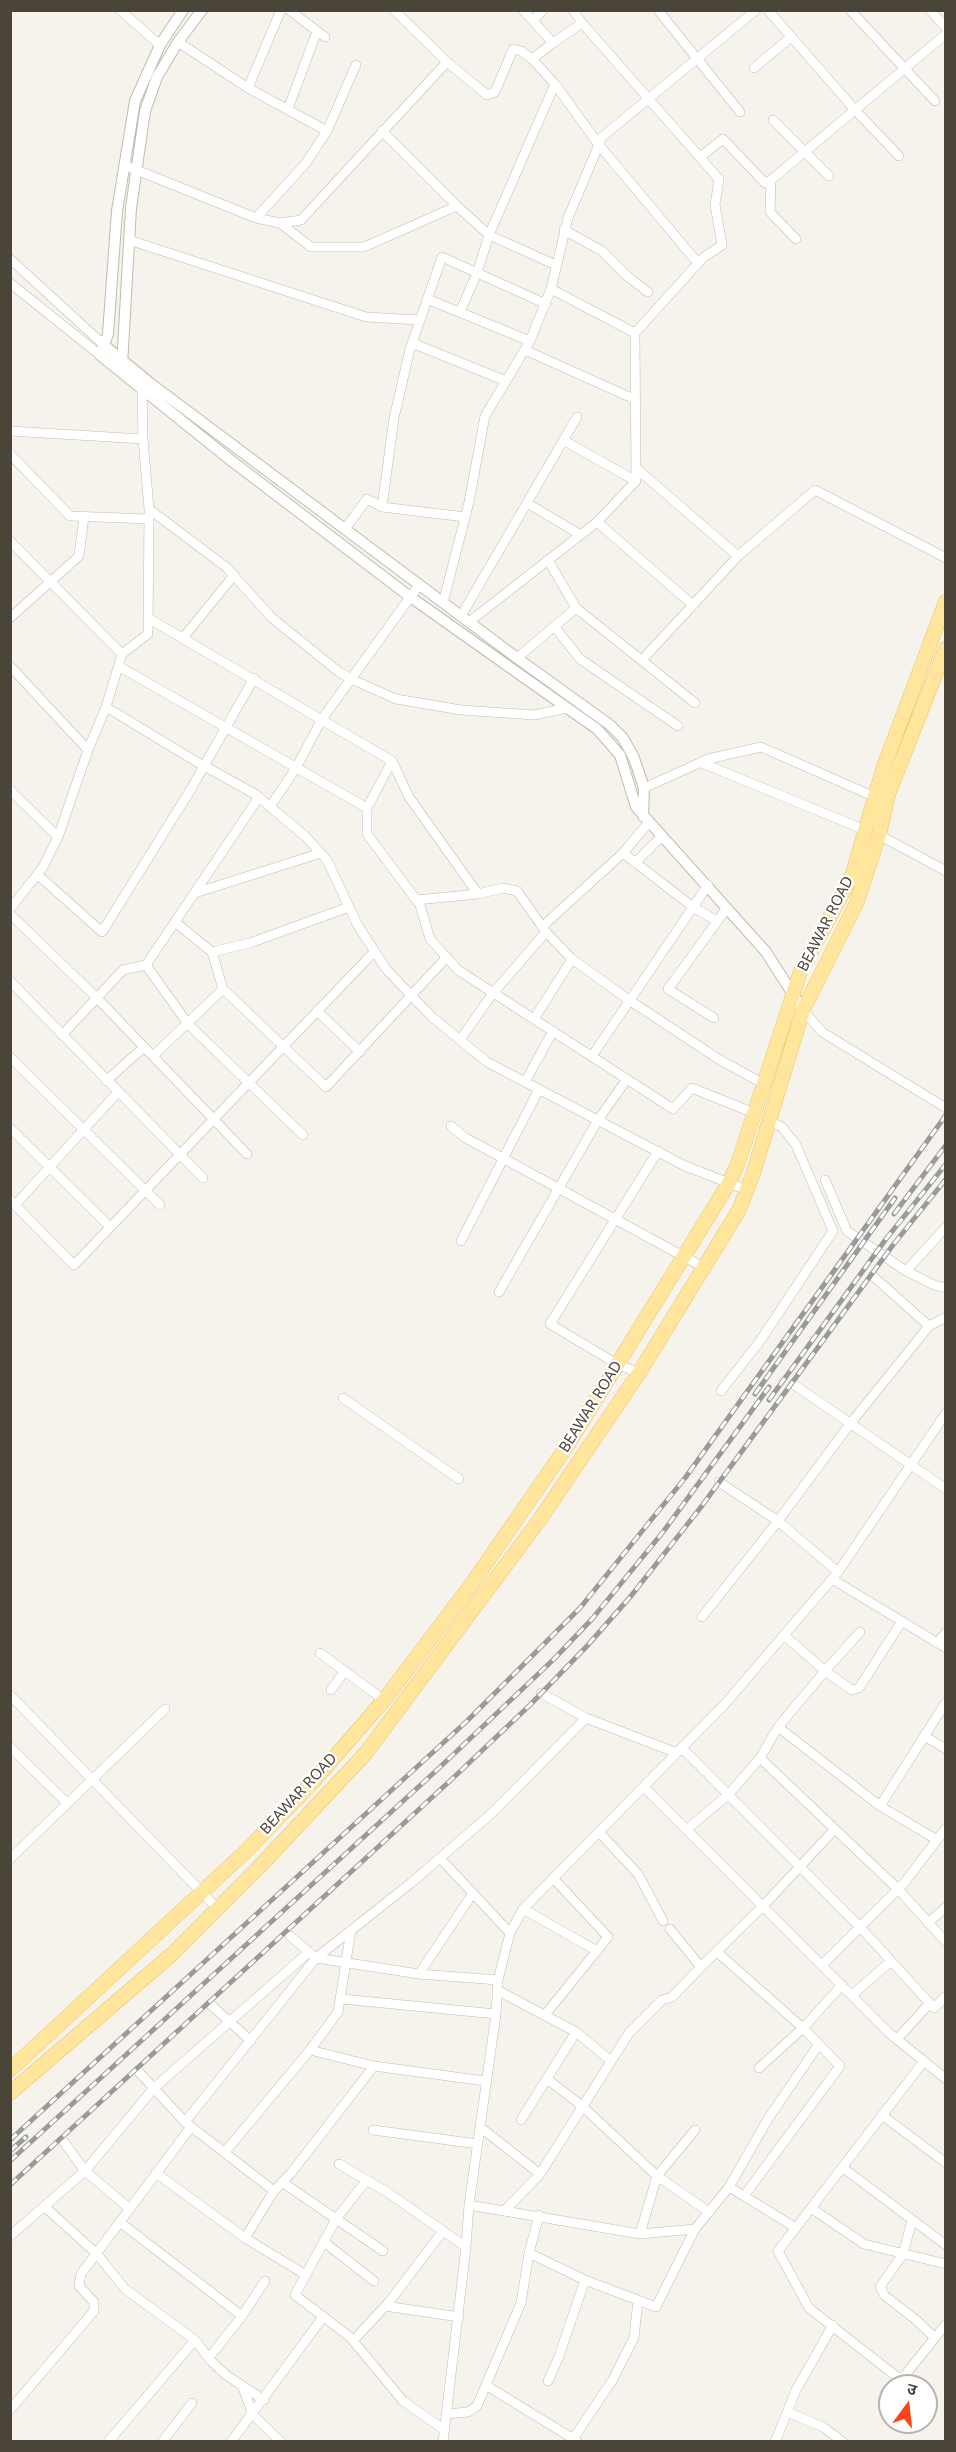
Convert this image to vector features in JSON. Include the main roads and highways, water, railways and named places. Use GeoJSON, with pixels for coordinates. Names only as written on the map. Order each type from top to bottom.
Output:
{"type":"FeatureCollection","features":[{"type":"Feature","properties":{"kind":"main road","name":"BEAWAR ROAD"},"geometry":{"type":"LineString","coordinates":[[10,2070],[202,1893],[311,1784],[384,1700],[471,1585],[567,1446],[729,1183],[742,1153],[807,957],[852,876],[883,769],[945,602]]}},
{"type":"Feature","properties":{"kind":"main road","name":"BEAWAR ROAD"},"geometry":{"type":"LineString","coordinates":[[10,2093],[171,1955],[218,1909],[364,1754],[538,1522],[639,1373],[739,1210],[803,1010],[857,902],[879,835],[888,795],[945,648]]}},
{"type":"Feature","properties":{"kind":"main road"},"geometry":{"type":"LineString","coordinates":[[408,1667],[423,1678]]}},
{"type":"Feature","properties":{"kind":"railway"},"geometry":{"type":"LineString","coordinates":[[10,2140],[467,1721],[580,1608],[685,1478],[946,1115]]}},
{"type":"Feature","properties":{"kind":"railway"},"geometry":{"type":"LineString","coordinates":[[894,1214],[946,1145]]}},
{"type":"Feature","properties":{"kind":"railway"},"geometry":{"type":"LineString","coordinates":[[769,1400],[886,1239],[946,1164]]}},
{"type":"Feature","properties":{"kind":"railway"},"geometry":{"type":"LineString","coordinates":[[10,2185],[452,1779],[530,1705],[587,1646],[631,1596],[701,1507],[893,1245],[946,1179]]}},
{"type":"Feature","properties":{"kind":"railway"},"geometry":{"type":"LineString","coordinates":[[755,1394],[895,1198]]}},
{"type":"Feature","properties":{"kind":"railway"},"geometry":{"type":"LineString","coordinates":[[10,2161],[438,1769],[554,1659],[592,1619],[663,1532],[769,1387]]}},
{"type":"Feature","properties":{"kind":"railway"},"geometry":{"type":"LineString","coordinates":[[10,2151],[26,2137]]}}]}
